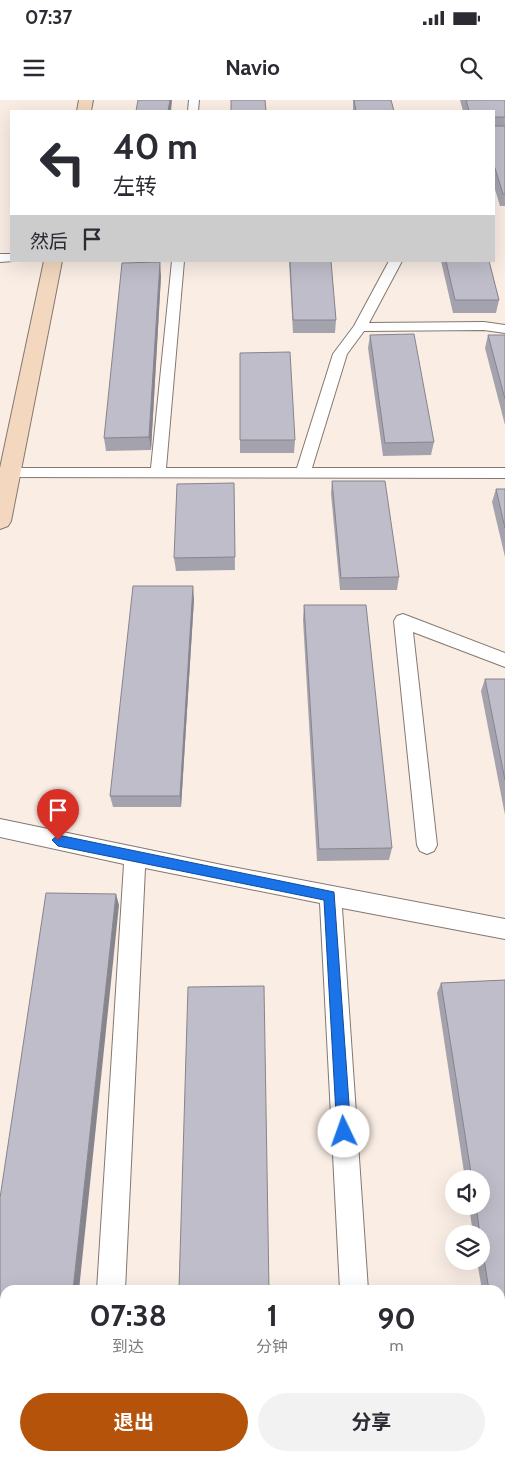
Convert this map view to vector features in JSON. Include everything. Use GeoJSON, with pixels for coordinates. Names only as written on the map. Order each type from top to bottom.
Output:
{"type":"FeatureCollection","features":[{"type":"Feature","properties":{"kind":"street"},"geometry":{"type":"LineString","coordinates":[[0,521],[53,262]]}},
{"type":"Feature","properties":{"kind":"lane"},"geometry":{"type":"LineString","coordinates":[[158,473],[178,262]]}},
{"type":"Feature","properties":{"kind":"lane"},"geometry":{"type":"LineString","coordinates":[[303,473],[340,354],[360,327],[395,262]]}},
{"type":"Feature","properties":{"kind":"lane"},"geometry":{"type":"LineString","coordinates":[[360,327],[484,326],[505,328]]}},
{"type":"Feature","properties":{"kind":"lane"},"geometry":{"type":"LineString","coordinates":[[10,474],[505,473]]}},
{"type":"Feature","properties":{"kind":"lane"},"geometry":{"type":"LineString","coordinates":[[427,845],[403,621],[505,660]]}},
{"type":"Feature","properties":{"kind":"lane"},"geometry":{"type":"LineString","coordinates":[[0,828],[135,857],[505,929]]}},
{"type":"Feature","properties":{"kind":"lane"},"geometry":{"type":"LineString","coordinates":[[111,1285],[135,857]]}},
{"type":"Feature","properties":{"kind":"lane"},"geometry":{"type":"LineString","coordinates":[[330,896],[354,1285]]}},
{"type":"Feature","properties":{"kind":"building"},"geometry":{"type":"Polygon","coordinates":[[[138,100],[170,100],[168,110],[136,110],[138,100]]]}},
{"type":"Feature","properties":{"kind":"building"},"geometry":{"type":"Polygon","coordinates":[[[231,100],[265,100],[266,110],[231,110],[231,100]]]}},
{"type":"Feature","properties":{"kind":"building"},"geometry":{"type":"Polygon","coordinates":[[[354,100],[391,100],[394,110],[356,110],[354,100]]]}},
{"type":"Feature","properties":{"kind":"building"},"geometry":{"type":"Polygon","coordinates":[[[466,100],[505,100],[505,117],[495,117],[495,110],[469,110],[466,100]]]}},
{"type":"Feature","properties":{"kind":"building"},"geometry":{"type":"Polygon","coordinates":[[[495,126],[505,126],[505,194],[503,194],[495,168],[495,126]]]}},
{"type":"Feature","properties":{"kind":"building"},"geometry":{"type":"Polygon","coordinates":[[[160,262],[149,437],[104,438],[122,263],[160,262]]]}},
{"type":"Feature","properties":{"kind":"building"},"geometry":{"type":"Polygon","coordinates":[[[290,262],[331,262],[336,320],[293,320],[290,262]]]}},
{"type":"Feature","properties":{"kind":"building"},"geometry":{"type":"Polygon","coordinates":[[[446,262],[489,262],[499,300],[455,300],[446,262]]]}},
{"type":"Feature","properties":{"kind":"building"},"geometry":{"type":"Polygon","coordinates":[[[414,334],[434,442],[385,443],[370,335],[414,334]]]}},
{"type":"Feature","properties":{"kind":"building"},"geometry":{"type":"Polygon","coordinates":[[[488,335],[505,335],[505,399],[488,335]]]}},
{"type":"Feature","properties":{"kind":"building"},"geometry":{"type":"Polygon","coordinates":[[[290,352],[295,440],[240,440],[240,353],[290,352]]]}},
{"type":"Feature","properties":{"kind":"building"},"geometry":{"type":"Polygon","coordinates":[[[332,481],[385,481],[399,577],[341,578],[332,481]]]}},
{"type":"Feature","properties":{"kind":"building"},"geometry":{"type":"Polygon","coordinates":[[[234,483],[235,557],[174,558],[177,484],[234,483]]]}},
{"type":"Feature","properties":{"kind":"building"},"geometry":{"type":"Polygon","coordinates":[[[496,489],[505,489],[505,528],[496,489]]]}},
{"type":"Feature","properties":{"kind":"building"},"geometry":{"type":"Polygon","coordinates":[[[133,586],[193,586],[180,796],[110,796],[133,586]]]}},
{"type":"Feature","properties":{"kind":"building"},"geometry":{"type":"Polygon","coordinates":[[[304,605],[366,605],[392,848],[319,849],[304,605]]]}},
{"type":"Feature","properties":{"kind":"building"},"geometry":{"type":"Polygon","coordinates":[[[485,679],[505,679],[505,780],[485,679]]]}},
{"type":"Feature","properties":{"kind":"building"},"geometry":{"type":"Polygon","coordinates":[[[46,893],[116,894],[74,1285],[0,1285],[0,1198],[46,893]]]}},
{"type":"Feature","properties":{"kind":"building"},"geometry":{"type":"Polygon","coordinates":[[[505,980],[505,1285],[488,1285],[486,1270],[490,1270],[490,1225],[479,1225],[477,1215],[490,1215],[490,1170],[471,1170],[441,983],[505,980]]]}},
{"type":"Feature","properties":{"kind":"building"},"geometry":{"type":"Polygon","coordinates":[[[264,986],[269,1285],[179,1285],[188,987],[264,986]]]}},
{"type":"Feature","properties":{"kind":"route"},"geometry":{"type":"LineString","coordinates":[[58,840],[330,896],[344,1132]]}}]}
